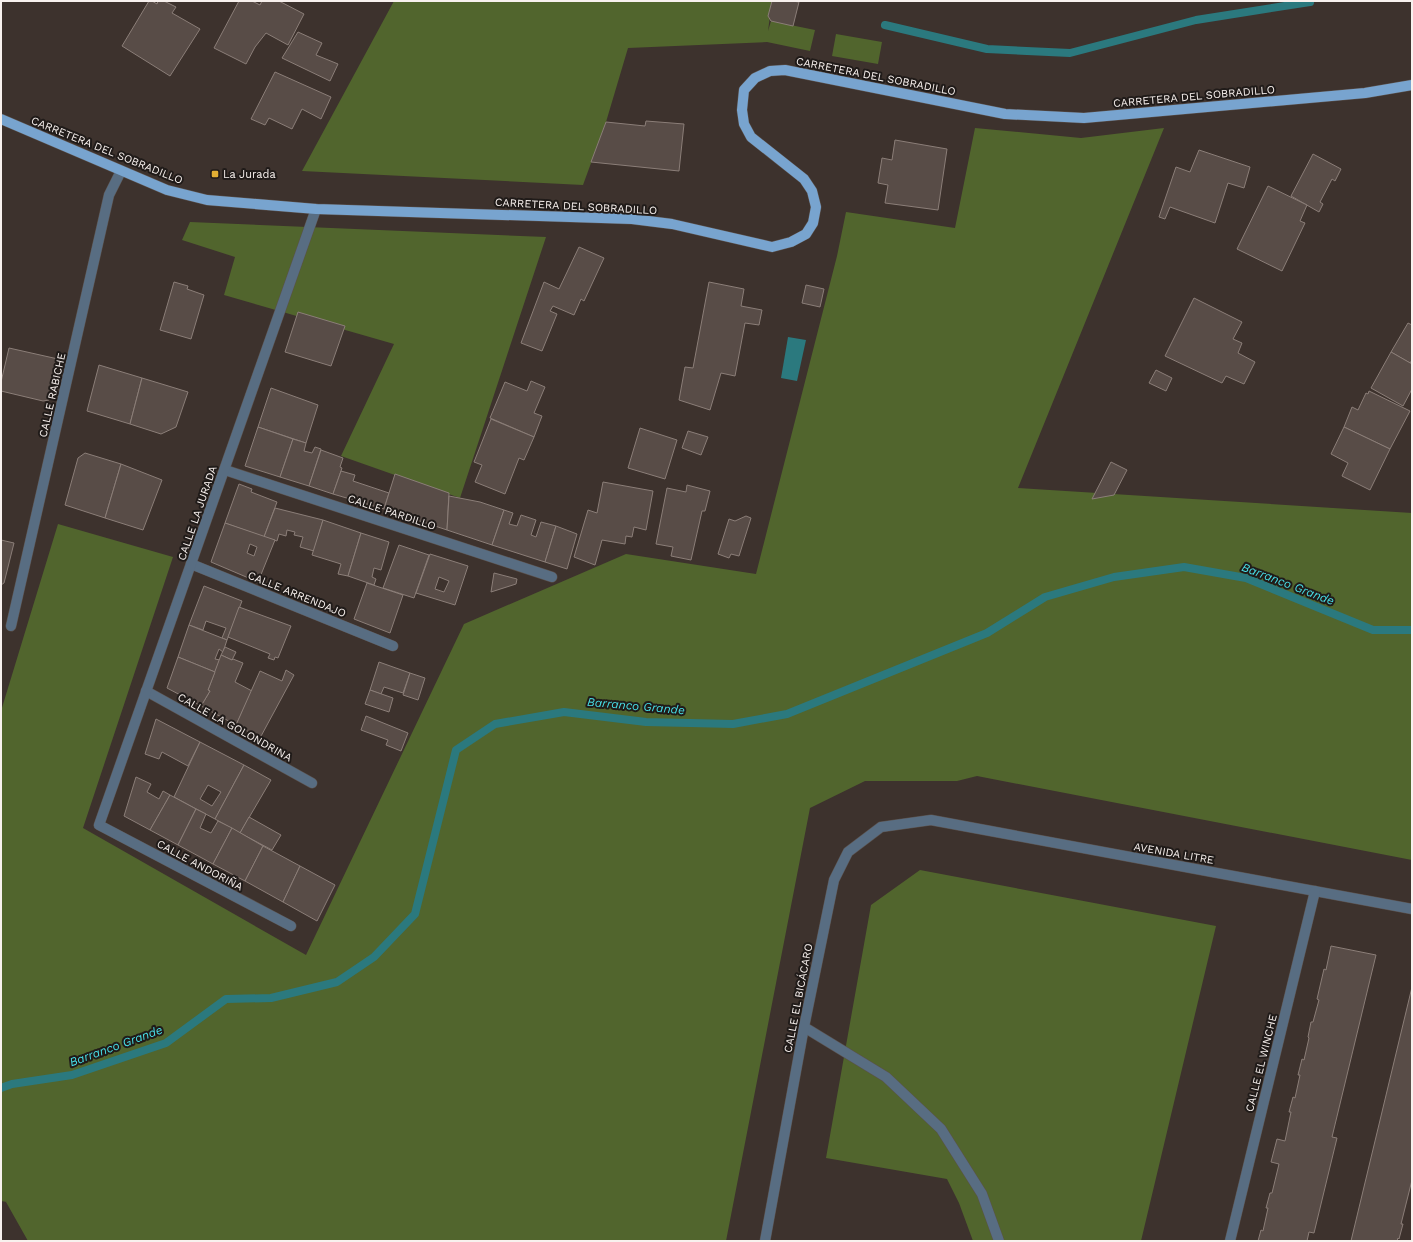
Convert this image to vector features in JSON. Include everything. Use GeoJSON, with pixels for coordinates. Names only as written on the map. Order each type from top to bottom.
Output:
{"type":"FeatureCollection","features":[{"type":"Feature","properties":{"kind":"main road","name":"CARRETERA DEL SOBRADILLO"},"geometry":{"type":"LineString","coordinates":[[1,119],[167,190],[206,200],[316,209],[632,219],[672,224],[772,247],[791,242],[806,234],[814,223],[816,207],[812,190],[804,179],[751,137],[744,124],[742,110],[744,90],[756,78],[770,71],[785,70],[1005,114],[1084,118],[1365,94],[1412,85]]}},
{"type":"Feature","properties":{"kind":"street","name":"CALLE RABICHE"},"geometry":{"type":"LineString","coordinates":[[11,626],[109,195],[121,171]]}},
{"type":"Feature","properties":{"kind":"street","name":"CALLE LA JURADA"},"geometry":{"type":"LineString","coordinates":[[99,825],[316,209]]}},
{"type":"Feature","properties":{"kind":"street","name":"CALLE PARDILLO"},"geometry":{"type":"LineString","coordinates":[[225,470],[552,577]]}},
{"type":"Feature","properties":{"kind":"street","name":"CALLE ARRENDAJO"},"geometry":{"type":"LineString","coordinates":[[191,564],[393,646]]}},
{"type":"Feature","properties":{"kind":"street","name":"CALLE LA GOLONDRINA"},"geometry":{"type":"LineString","coordinates":[[146,691],[312,783]]}},
{"type":"Feature","properties":{"kind":"street","name":"AVENIDA LITRE"},"geometry":{"type":"LineString","coordinates":[[931,820],[1412,910]]}},
{"type":"Feature","properties":{"kind":"street","name":"CALLE EL BICÁCARO"},"geometry":{"type":"LineString","coordinates":[[765,1241],[804,1027],[834,880],[848,852],[881,827],[931,820]]}},
{"type":"Feature","properties":{"kind":"street","name":"CALLE ANDORIÑA"},"geometry":{"type":"LineString","coordinates":[[99,825],[291,926]]}},
{"type":"Feature","properties":{"kind":"street","name":"CALLE EL WINCHE"},"geometry":{"type":"LineString","coordinates":[[1230,1241],[1315,891]]}},
{"type":"Feature","properties":{"kind":"street"},"geometry":{"type":"LineString","coordinates":[[804,1027],[886,1077],[941,1129],[982,1194],[999,1241]]}},
{"type":"Feature","properties":{"kind":"green space"},"geometry":{"type":"Polygon","coordinates":[[[394,1],[772,1],[768,31],[771,21],[815,30],[810,51],[767,42],[628,48],[606,122],[583,185],[302,171],[394,1]]]}},
{"type":"Feature","properties":{"kind":"green space"},"geometry":{"type":"Polygon","coordinates":[[[836,34],[882,42],[878,64],[832,56],[836,34]]]}},
{"type":"Feature","properties":{"kind":"green space"},"geometry":{"type":"Polygon","coordinates":[[[975,128],[1081,138],[1164,128],[1018,488],[1412,513],[1412,860],[977,776],[957,781],[865,781],[810,808],[726,1241],[28,1241],[7,1202],[1,1201],[1,711],[58,524],[173,557],[83,828],[306,955],[464,624],[626,554],[756,574],[837,256],[846,212],[955,228],[975,128]]]}},
{"type":"Feature","properties":{"kind":"green space"},"geometry":{"type":"Polygon","coordinates":[[[190,222],[546,237],[460,498],[341,456],[394,344],[224,295],[235,257],[182,240],[190,222]]]}},
{"type":"Feature","properties":{"kind":"green space"},"geometry":{"type":"Polygon","coordinates":[[[920,870],[1216,926],[1141,1241],[973,1241],[959,1203],[947,1179],[826,1158],[871,905],[920,870]]]}},
{"type":"Feature","properties":{"kind":"water"},"geometry":{"type":"Polygon","coordinates":[[[788,337],[806,340],[797,381],[781,378],[788,337]]]}},
{"type":"Feature","properties":{"kind":"building"},"geometry":{"type":"Polygon","coordinates":[[[149,1],[157,4],[158,1],[164,1],[176,7],[172,13],[200,29],[170,76],[122,46],[149,1]]]}},
{"type":"Feature","properties":{"kind":"building"},"geometry":{"type":"Polygon","coordinates":[[[239,1],[252,1],[260,5],[262,1],[279,1],[304,14],[288,45],[266,33],[255,47],[246,64],[214,48],[239,1]]]}},
{"type":"Feature","properties":{"kind":"building"},"geometry":{"type":"Polygon","coordinates":[[[772,1],[799,2],[793,26],[771,21],[768,16],[772,1]]]}},
{"type":"Feature","properties":{"kind":"building"},"geometry":{"type":"Polygon","coordinates":[[[298,32],[322,43],[316,55],[338,64],[330,81],[282,58],[298,32]]]}},
{"type":"Feature","properties":{"kind":"building"},"geometry":{"type":"Polygon","coordinates":[[[275,72],[331,97],[321,119],[302,109],[292,129],[269,118],[265,125],[251,119],[275,72]]]}},
{"type":"Feature","properties":{"kind":"building"},"geometry":{"type":"Polygon","coordinates":[[[646,121],[684,124],[679,171],[591,162],[606,122],[645,126],[646,121]]]}},
{"type":"Feature","properties":{"kind":"building"},"geometry":{"type":"Polygon","coordinates":[[[895,140],[947,149],[938,210],[885,203],[888,185],[878,183],[882,158],[892,160],[895,140]]]}},
{"type":"Feature","properties":{"kind":"building"},"geometry":{"type":"Polygon","coordinates":[[[1199,150],[1250,167],[1244,188],[1228,183],[1215,223],[1170,207],[1165,219],[1159,217],[1176,167],[1190,172],[1199,150]]]}},
{"type":"Feature","properties":{"kind":"building"},"geometry":{"type":"Polygon","coordinates":[[[1313,154],[1341,169],[1335,181],[1332,179],[1320,202],[1323,204],[1319,212],[1291,196],[1313,154]]]}},
{"type":"Feature","properties":{"kind":"building"},"geometry":{"type":"Polygon","coordinates":[[[1268,186],[1307,205],[1300,221],[1305,223],[1282,271],[1237,249],[1268,186]]]}},
{"type":"Feature","properties":{"kind":"building"},"geometry":{"type":"Polygon","coordinates":[[[579,247],[604,258],[584,301],[581,299],[574,315],[553,306],[550,311],[557,314],[542,351],[521,343],[544,282],[559,289],[579,247]]]}},
{"type":"Feature","properties":{"kind":"building"},"geometry":{"type":"Polygon","coordinates":[[[174,282],[188,286],[187,289],[204,295],[191,339],[160,330],[174,282]]]}},
{"type":"Feature","properties":{"kind":"building"},"geometry":{"type":"Polygon","coordinates":[[[709,282],[744,289],[741,306],[762,310],[759,325],[745,323],[735,376],[721,373],[710,410],[679,400],[685,367],[693,368],[709,282]]]}},
{"type":"Feature","properties":{"kind":"building"},"geometry":{"type":"Polygon","coordinates":[[[806,285],[824,289],[820,307],[802,303],[806,285]]]}},
{"type":"Feature","properties":{"kind":"building"},"geometry":{"type":"Polygon","coordinates":[[[1194,298],[1242,322],[1233,339],[1242,343],[1238,353],[1255,362],[1244,384],[1226,376],[1222,383],[1165,356],[1194,298]]]}},
{"type":"Feature","properties":{"kind":"building"},"geometry":{"type":"Polygon","coordinates":[[[298,312],[345,326],[331,366],[285,352],[298,312]]]}},
{"type":"Feature","properties":{"kind":"building"},"geometry":{"type":"Polygon","coordinates":[[[1408,323],[1412,325],[1412,360],[1410,363],[1391,352],[1408,323]]]}},
{"type":"Feature","properties":{"kind":"building"},"geometry":{"type":"Polygon","coordinates":[[[9,348],[58,359],[49,400],[43,401],[1,391],[1,382],[9,348]]]}},
{"type":"Feature","properties":{"kind":"building"},"geometry":{"type":"Polygon","coordinates":[[[1391,352],[1412,364],[1412,389],[1403,406],[1371,388],[1391,352]]]}},
{"type":"Feature","properties":{"kind":"building"},"geometry":{"type":"Polygon","coordinates":[[[99,365],[142,378],[130,424],[87,411],[99,365]]]}},
{"type":"Feature","properties":{"kind":"building"},"geometry":{"type":"Polygon","coordinates":[[[1156,370],[1172,378],[1166,391],[1149,383],[1156,370]]]}},
{"type":"Feature","properties":{"kind":"building"},"geometry":{"type":"Polygon","coordinates":[[[142,378],[188,392],[176,427],[161,434],[130,424],[142,378]]]}},
{"type":"Feature","properties":{"kind":"building"},"geometry":{"type":"Polygon","coordinates":[[[531,381],[545,387],[534,413],[542,416],[534,437],[490,418],[505,382],[527,391],[531,381]]]}},
{"type":"Feature","properties":{"kind":"building"},"geometry":{"type":"Polygon","coordinates":[[[271,388],[318,405],[306,443],[258,427],[271,388]]]}},
{"type":"Feature","properties":{"kind":"building"},"geometry":{"type":"Polygon","coordinates":[[[1369,391],[1410,411],[1390,449],[1344,427],[1352,407],[1358,410],[1366,393],[1368,394],[1369,391]]]}},
{"type":"Feature","properties":{"kind":"building"},"geometry":{"type":"Polygon","coordinates":[[[491,419],[534,437],[524,460],[519,458],[505,494],[475,482],[482,465],[474,462],[491,419]]]}},
{"type":"Feature","properties":{"kind":"building"},"geometry":{"type":"Polygon","coordinates":[[[258,427],[293,439],[280,477],[245,466],[258,427]]]}},
{"type":"Feature","properties":{"kind":"building"},"geometry":{"type":"Polygon","coordinates":[[[1344,427],[1390,449],[1370,490],[1342,476],[1348,463],[1331,454],[1344,427]]]}},
{"type":"Feature","properties":{"kind":"building"},"geometry":{"type":"Polygon","coordinates":[[[640,428],[677,440],[665,479],[628,468],[640,428]]]}},
{"type":"Feature","properties":{"kind":"building"},"geometry":{"type":"Polygon","coordinates":[[[688,431],[708,437],[701,455],[682,448],[688,431]]]}},
{"type":"Feature","properties":{"kind":"building"},"geometry":{"type":"Polygon","coordinates":[[[293,439],[306,443],[304,451],[312,453],[315,447],[321,449],[309,486],[280,477],[293,439]]]}},
{"type":"Feature","properties":{"kind":"building"},"geometry":{"type":"Polygon","coordinates":[[[321,450],[343,458],[340,467],[342,468],[333,494],[309,486],[321,450]]]}},
{"type":"Feature","properties":{"kind":"building"},"geometry":{"type":"Polygon","coordinates":[[[85,453],[121,464],[105,518],[65,505],[78,458],[85,453]]]}},
{"type":"Feature","properties":{"kind":"building"},"geometry":{"type":"Polygon","coordinates":[[[1111,462],[1127,470],[1114,495],[1092,499],[1111,462]]]}},
{"type":"Feature","properties":{"kind":"building"},"geometry":{"type":"Polygon","coordinates":[[[121,464],[162,480],[143,530],[105,518],[121,464]]]}},
{"type":"Feature","properties":{"kind":"building"},"geometry":{"type":"Polygon","coordinates":[[[341,471],[355,475],[353,481],[389,493],[384,509],[333,494],[341,471]]]}},
{"type":"Feature","properties":{"kind":"building"},"geometry":{"type":"Polygon","coordinates":[[[395,474],[449,493],[447,530],[384,509],[395,474]]]}},
{"type":"Feature","properties":{"kind":"building"},"geometry":{"type":"Polygon","coordinates":[[[603,482],[653,491],[646,530],[634,527],[632,537],[626,536],[625,544],[602,540],[595,565],[574,557],[588,510],[597,513],[603,482]]]}},
{"type":"Feature","properties":{"kind":"building"},"geometry":{"type":"Polygon","coordinates":[[[239,484],[252,489],[251,492],[277,502],[264,537],[225,523],[239,484]]]}},
{"type":"Feature","properties":{"kind":"building"},"geometry":{"type":"Polygon","coordinates":[[[687,485],[710,491],[705,511],[702,511],[691,560],[671,556],[673,547],[656,544],[667,488],[686,492],[687,485]]]}},
{"type":"Feature","properties":{"kind":"building"},"geometry":{"type":"Polygon","coordinates":[[[449,496],[480,502],[504,510],[492,545],[447,530],[449,496]]]}},
{"type":"Feature","properties":{"kind":"building"},"geometry":{"type":"Polygon","coordinates":[[[275,508],[323,520],[314,551],[300,547],[303,537],[294,535],[295,532],[287,530],[286,536],[279,534],[277,541],[264,537],[275,508]]]}},
{"type":"Feature","properties":{"kind":"building"},"geometry":{"type":"Polygon","coordinates":[[[504,510],[513,513],[509,524],[517,526],[521,515],[536,520],[531,535],[536,537],[541,522],[556,526],[545,562],[492,545],[504,510]]]}},
{"type":"Feature","properties":{"kind":"building"},"geometry":{"type":"Polygon","coordinates":[[[746,516],[751,518],[739,556],[731,554],[729,558],[718,554],[729,519],[735,521],[746,516]]]}},
{"type":"Feature","properties":{"kind":"building"},"geometry":{"type":"Polygon","coordinates":[[[323,520],[361,533],[348,576],[338,574],[341,564],[312,555],[323,520]]]}},
{"type":"Feature","properties":{"kind":"building"},"geometry":{"type":"Polygon","coordinates":[[[225,523],[275,540],[258,582],[211,562],[225,523]],[[250,544],[247,553],[254,556],[257,547],[250,544]]]}},
{"type":"Feature","properties":{"kind":"building"},"geometry":{"type":"Polygon","coordinates":[[[556,526],[577,534],[567,569],[545,562],[556,526]]]}},
{"type":"Feature","properties":{"kind":"building"},"geometry":{"type":"Polygon","coordinates":[[[361,533],[389,542],[381,570],[374,568],[372,577],[376,579],[374,585],[348,576],[361,533]]]}},
{"type":"Feature","properties":{"kind":"building"},"geometry":{"type":"Polygon","coordinates":[[[1,540],[14,543],[4,583],[1,585],[1,540]]]}},
{"type":"Feature","properties":{"kind":"building"},"geometry":{"type":"Polygon","coordinates":[[[399,545],[429,555],[414,598],[383,588],[399,545]]]}},
{"type":"Feature","properties":{"kind":"building"},"geometry":{"type":"Polygon","coordinates":[[[430,554],[468,566],[455,605],[416,593],[430,554]],[[439,577],[435,589],[444,592],[449,581],[439,577]]]}},
{"type":"Feature","properties":{"kind":"building"},"geometry":{"type":"Polygon","coordinates":[[[494,573],[517,579],[516,584],[491,592],[494,573]]]}},
{"type":"Feature","properties":{"kind":"building"},"geometry":{"type":"Polygon","coordinates":[[[367,583],[403,595],[390,633],[354,619],[367,583]]]}},
{"type":"Feature","properties":{"kind":"building"},"geometry":{"type":"Polygon","coordinates":[[[204,586],[242,601],[227,640],[222,638],[226,628],[206,621],[203,630],[189,625],[204,586]]]}},
{"type":"Feature","properties":{"kind":"building"},"geometry":{"type":"Polygon","coordinates":[[[239,607],[291,626],[278,658],[275,657],[274,660],[268,658],[270,654],[228,637],[239,607]]]}},
{"type":"Feature","properties":{"kind":"building"},"geometry":{"type":"Polygon","coordinates":[[[189,625],[227,640],[223,652],[219,649],[215,659],[220,660],[215,672],[178,657],[189,625]]]}},
{"type":"Feature","properties":{"kind":"building"},"geometry":{"type":"Polygon","coordinates":[[[225,647],[236,652],[232,660],[221,655],[225,647]]]}},
{"type":"Feature","properties":{"kind":"building"},"geometry":{"type":"Polygon","coordinates":[[[221,655],[243,663],[235,682],[252,691],[236,725],[201,706],[210,691],[208,690],[221,655]]]}},
{"type":"Feature","properties":{"kind":"building"},"geometry":{"type":"Polygon","coordinates":[[[178,657],[215,672],[208,690],[210,691],[201,706],[167,688],[178,657]]]}},
{"type":"Feature","properties":{"kind":"building"},"geometry":{"type":"Polygon","coordinates":[[[379,662],[410,673],[403,693],[384,687],[381,694],[370,690],[379,662]]]}},
{"type":"Feature","properties":{"kind":"building"},"geometry":{"type":"Polygon","coordinates":[[[286,670],[294,675],[260,738],[236,725],[260,671],[282,681],[286,670]]]}},
{"type":"Feature","properties":{"kind":"building"},"geometry":{"type":"Polygon","coordinates":[[[410,673],[425,678],[418,700],[403,695],[410,673]]]}},
{"type":"Feature","properties":{"kind":"building"},"geometry":{"type":"Polygon","coordinates":[[[370,690],[393,698],[389,712],[365,704],[370,690]]]}},
{"type":"Feature","properties":{"kind":"building"},"geometry":{"type":"Polygon","coordinates":[[[366,716],[408,733],[401,751],[386,745],[388,740],[361,730],[366,716]]]}},
{"type":"Feature","properties":{"kind":"building"},"geometry":{"type":"Polygon","coordinates":[[[156,719],[200,742],[188,766],[162,752],[159,759],[145,754],[156,719]]]}},
{"type":"Feature","properties":{"kind":"building"},"geometry":{"type":"Polygon","coordinates":[[[200,742],[244,765],[215,819],[174,797],[200,742]],[[208,785],[200,799],[212,806],[221,792],[208,785]]]}},
{"type":"Feature","properties":{"kind":"building"},"geometry":{"type":"Polygon","coordinates":[[[244,765],[271,780],[240,833],[215,819],[244,765]]]}},
{"type":"Feature","properties":{"kind":"building"},"geometry":{"type":"Polygon","coordinates":[[[136,777],[151,784],[147,792],[159,799],[163,791],[170,795],[150,830],[124,816],[136,777]]]}},
{"type":"Feature","properties":{"kind":"building"},"geometry":{"type":"Polygon","coordinates":[[[170,795],[196,809],[178,845],[150,830],[170,795]]]}},
{"type":"Feature","properties":{"kind":"building"},"geometry":{"type":"Polygon","coordinates":[[[196,809],[206,814],[200,828],[211,833],[218,821],[232,828],[213,864],[178,845],[196,809]]]}},
{"type":"Feature","properties":{"kind":"building"},"geometry":{"type":"Polygon","coordinates":[[[249,817],[281,835],[272,850],[240,833],[249,817]]]}},
{"type":"Feature","properties":{"kind":"building"},"geometry":{"type":"Polygon","coordinates":[[[232,828],[263,846],[245,881],[213,864],[232,828]]]}},
{"type":"Feature","properties":{"kind":"building"},"geometry":{"type":"Polygon","coordinates":[[[263,846],[300,866],[283,902],[245,881],[263,846]]]}},
{"type":"Feature","properties":{"kind":"building"},"geometry":{"type":"Polygon","coordinates":[[[300,866],[335,885],[317,921],[283,902],[300,866]]]}},
{"type":"Feature","properties":{"kind":"building"},"geometry":{"type":"Polygon","coordinates":[[[1331,946],[1376,955],[1332,1137],[1337,1138],[1314,1233],[1309,1232],[1307,1241],[1258,1241],[1261,1230],[1263,1231],[1268,1208],[1266,1208],[1270,1193],[1272,1193],[1279,1164],[1271,1162],[1277,1139],[1285,1141],[1291,1112],[1289,1112],[1293,1097],[1295,1098],[1300,1075],[1298,1075],[1302,1059],[1304,1060],[1311,1022],[1313,1022],[1319,1000],[1317,999],[1324,969],[1326,970],[1331,946]]]}},
{"type":"Feature","properties":{"kind":"building"},"geometry":{"type":"Polygon","coordinates":[[[1412,987],[1412,1180],[1401,1224],[1403,1224],[1399,1239],[1398,1238],[1397,1241],[1351,1241],[1412,987]]]}},
{"type":"Feature","properties":{"kind":"waterway"},"geometry":{"type":"LineString","coordinates":[[885,25],[987,49],[1070,53],[1196,20],[1310,2]]}},
{"type":"Feature","properties":{"kind":"waterway","name":"Barranco Grande"},"geometry":{"type":"LineString","coordinates":[[1,1088],[12,1084],[72,1075],[166,1043],[226,999],[271,998],[337,982],[374,957],[415,914],[456,750],[495,724],[564,712],[646,722],[733,724],[787,714],[987,633],[1045,597],[1114,577],[1184,567],[1246,578],[1373,630],[1412,630]]}},
{"type":"Feature","properties":{"kind":"place","name":"La Jurada"},"geometry":{"type":"Point","coordinates":[215,174]}}]}
